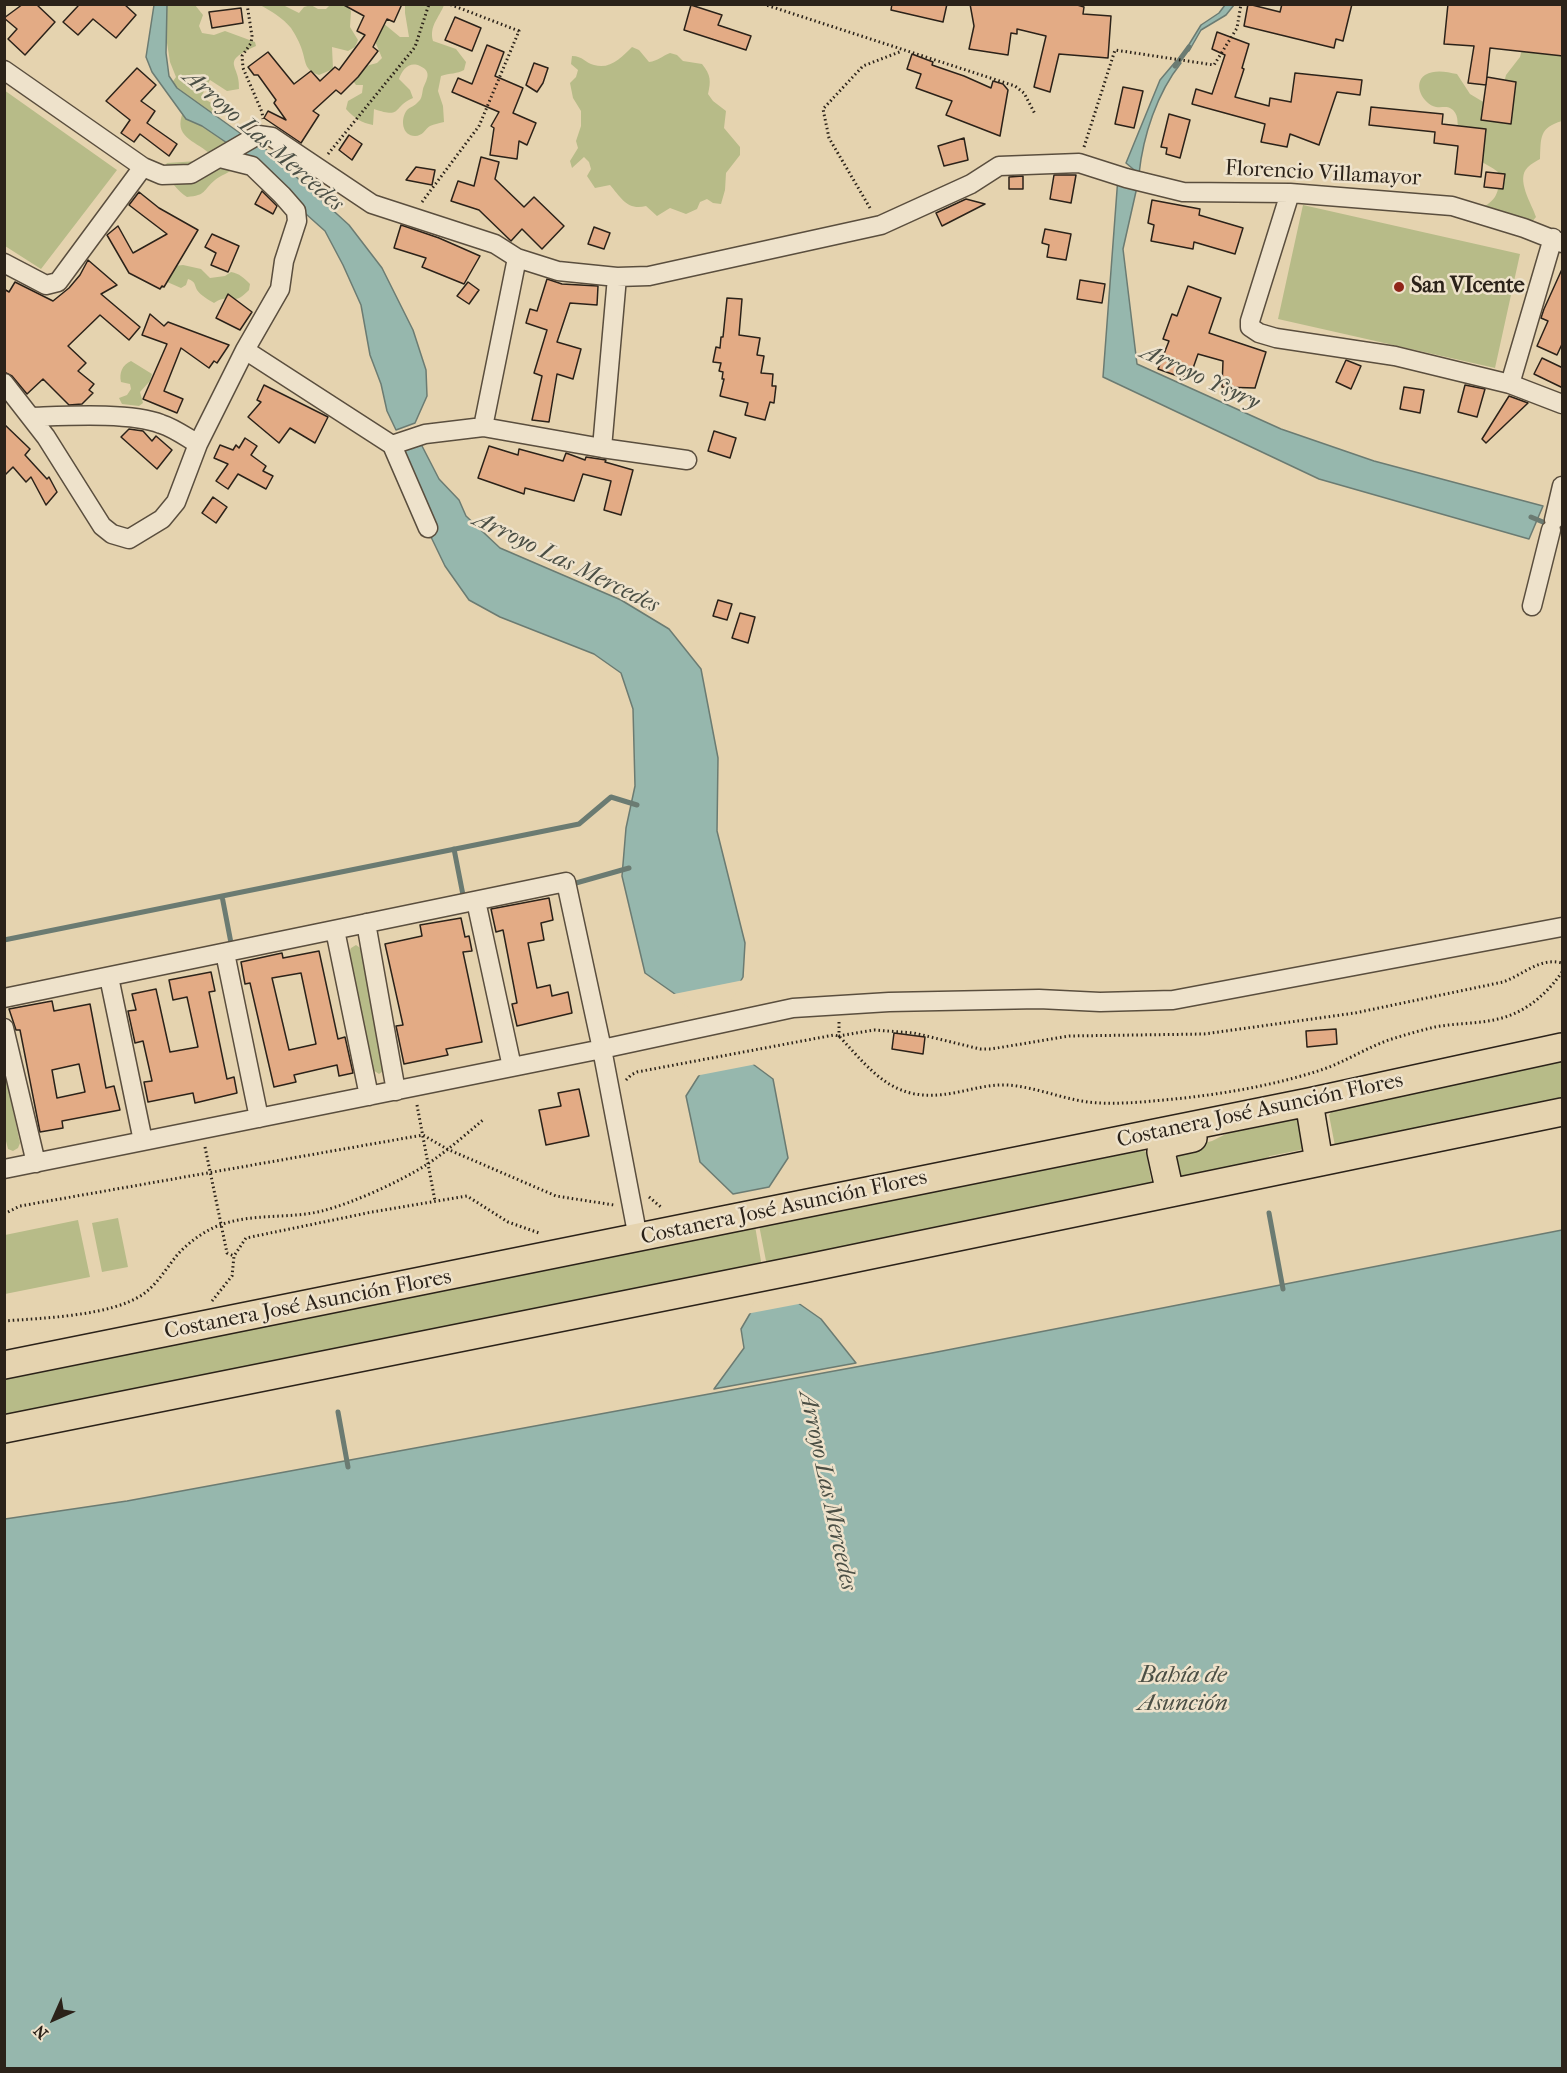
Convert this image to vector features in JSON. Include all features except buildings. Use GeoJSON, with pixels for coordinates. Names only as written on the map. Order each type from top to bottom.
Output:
{"type":"FeatureCollection","features":[{"type":"Feature","properties":{"kind":"highway","name":"Costanera José Asunción Flores"},"geometry":{"type":"LineString","coordinates":[[4,1365],[1221,1120],[1563,1047]]}},
{"type":"Feature","properties":{"kind":"highway"},"geometry":{"type":"LineString","coordinates":[[1309,1102],[1319,1162]]}},
{"type":"Feature","properties":{"kind":"highway"},"geometry":{"type":"LineString","coordinates":[[4,1429],[808,1268],[1563,1112]]}},
{"type":"Feature","properties":{"kind":"highway"},"geometry":{"type":"LineString","coordinates":[[1170,1193],[1161,1157],[1164,1147],[1170,1143],[1204,1135],[1221,1120]]}},
{"type":"Feature","properties":{"kind":"street"},"geometry":{"type":"LineString","coordinates":[[4,70],[143,167],[162,175],[192,174],[261,135]]}},
{"type":"Feature","properties":{"kind":"street","name":"Florencio Villamayor"},"geometry":{"type":"LineString","coordinates":[[261,135],[272,137],[372,204],[495,244],[517,258],[558,271],[617,276],[649,276],[881,225],[971,184],[999,166],[1079,163],[1183,192],[1290,193],[1452,207],[1524,228],[1558,241]]}},
{"type":"Feature","properties":{"kind":"street"},"geometry":{"type":"LineString","coordinates":[[4,384],[46,437],[102,526],[112,534],[129,539],[162,519],[176,502],[198,444],[245,350],[280,289],[284,261],[297,221],[296,212],[252,166],[224,155]]}},
{"type":"Feature","properties":{"kind":"street"},"geometry":{"type":"LineString","coordinates":[[4,262],[46,285],[57,282],[143,167]]}},
{"type":"Feature","properties":{"kind":"street"},"geometry":{"type":"LineString","coordinates":[[1290,193],[1250,327],[1259,333],[1276,338],[1395,357],[1510,384],[1563,404]]}},
{"type":"Feature","properties":{"kind":"street"},"geometry":{"type":"LineString","coordinates":[[1510,384],[1558,241]]}},
{"type":"Feature","properties":{"kind":"street"},"geometry":{"type":"LineString","coordinates":[[483,427],[517,258]]}},
{"type":"Feature","properties":{"kind":"street"},"geometry":{"type":"LineString","coordinates":[[603,448],[617,276]]}},
{"type":"Feature","properties":{"kind":"street"},"geometry":{"type":"LineString","coordinates":[[245,350],[396,444],[428,528]]}},
{"type":"Feature","properties":{"kind":"street"},"geometry":{"type":"LineString","coordinates":[[31,417],[134,418],[161,423],[198,444]]}},
{"type":"Feature","properties":{"kind":"street"},"geometry":{"type":"LineString","coordinates":[[396,444],[425,434],[483,427],[687,460]]}},
{"type":"Feature","properties":{"kind":"street"},"geometry":{"type":"LineString","coordinates":[[1532,606],[1563,486]]}},
{"type":"Feature","properties":{"kind":"street"},"geometry":{"type":"LineString","coordinates":[[4,998],[566,882],[602,1049],[638,1238]]}},
{"type":"Feature","properties":{"kind":"street"},"geometry":{"type":"LineString","coordinates":[[476,900],[512,1067]]}},
{"type":"Feature","properties":{"kind":"street"},"geometry":{"type":"LineString","coordinates":[[366,923],[396,1090]]}},
{"type":"Feature","properties":{"kind":"street"},"geometry":{"type":"LineString","coordinates":[[4,1169],[602,1049],[793,1008],[889,1002],[1028,999],[1100,1002],[1173,1000],[1563,927]]}},
{"type":"Feature","properties":{"kind":"street"},"geometry":{"type":"LineString","coordinates":[[335,930],[369,1096]]}},
{"type":"Feature","properties":{"kind":"street"},"geometry":{"type":"LineString","coordinates":[[225,953],[259,1118]]}},
{"type":"Feature","properties":{"kind":"street"},"geometry":{"type":"LineString","coordinates":[[109,977],[143,1141]]}},
{"type":"Feature","properties":{"kind":"street"},"geometry":{"type":"LineString","coordinates":[[4,1028],[36,1163]]}},
{"type":"Feature","properties":{"kind":"path"},"geometry":{"type":"LineString","coordinates":[[247,4],[252,36],[251,43],[242,57],[243,68],[262,112],[261,135]]}},
{"type":"Feature","properties":{"kind":"path"},"geometry":{"type":"LineString","coordinates":[[318,168],[415,47],[429,4]]}},
{"type":"Feature","properties":{"kind":"path"},"geometry":{"type":"LineString","coordinates":[[412,216],[479,126],[519,31],[449,4]]}},
{"type":"Feature","properties":{"kind":"path"},"geometry":{"type":"LineString","coordinates":[[763,4],[1016,86],[1024,93],[1035,114]]}},
{"type":"Feature","properties":{"kind":"path"},"geometry":{"type":"LineString","coordinates":[[1079,163],[1115,50],[1214,65],[1237,28],[1241,4]]}},
{"type":"Feature","properties":{"kind":"path"},"geometry":{"type":"LineString","coordinates":[[881,225],[829,138],[823,109],[863,66],[904,50]]}},
{"type":"Feature","properties":{"kind":"path"},"geometry":{"type":"LineString","coordinates":[[625,1087],[626,1080],[637,1072],[834,1035],[874,1030],[914,1033],[980,1049],[992,1049],[1069,1036],[1204,1034],[1355,1013],[1503,982],[1535,965],[1552,960],[1563,963]]}},
{"type":"Feature","properties":{"kind":"path"},"geometry":{"type":"LineString","coordinates":[[839,1016],[839,1036],[864,1065],[885,1083],[909,1093],[939,1095],[977,1087],[1006,1085],[1098,1103],[1153,1101],[1213,1096],[1299,1077],[1328,1067],[1391,1039],[1435,1027],[1499,1019],[1521,1011],[1536,1000],[1550,989],[1563,972]]}},
{"type":"Feature","properties":{"kind":"path"},"geometry":{"type":"LineString","coordinates":[[416,1100],[435,1201]]}},
{"type":"Feature","properties":{"kind":"path"},"geometry":{"type":"LineString","coordinates":[[4,1321],[57,1316],[116,1306],[142,1294],[159,1279],[180,1252],[202,1234],[222,1224],[265,1216],[290,1216],[323,1211],[362,1196],[428,1164],[483,1120]]}},
{"type":"Feature","properties":{"kind":"path"},"geometry":{"type":"LineString","coordinates":[[4,1214],[20,1206],[423,1135],[447,1149],[556,1197],[622,1206]]}},
{"type":"Feature","properties":{"kind":"path"},"geometry":{"type":"LineString","coordinates":[[204,1143],[227,1253],[234,1256]]}},
{"type":"Feature","properties":{"kind":"path"},"geometry":{"type":"LineString","coordinates":[[646,1191],[657,1206],[669,1212]]}},
{"type":"Feature","properties":{"kind":"path"},"geometry":{"type":"LineString","coordinates":[[211,1302],[232,1276],[234,1256],[246,1238],[467,1196],[508,1222],[538,1233],[549,1232]]}},
{"type":"Feature","properties":{"kind":"green space"},"geometry":{"type":"Polygon","coordinates":[[[161,5],[195,5],[203,15],[199,26],[202,33],[214,35],[225,31],[255,42],[256,46],[234,60],[239,89],[227,91],[210,80],[201,97],[220,108],[210,113],[229,147],[209,153],[183,133],[181,120],[183,112],[171,84],[176,77],[170,62],[161,5]]]}},
{"type":"Feature","properties":{"kind":"green space"},"geometry":{"type":"Polygon","coordinates":[[[260,5],[283,5],[299,13],[304,7],[311,5],[318,9],[326,9],[330,5],[346,5],[351,11],[350,27],[358,40],[355,47],[348,51],[332,47],[333,69],[319,75],[308,68],[300,44],[291,28],[273,12],[260,5]]]}},
{"type":"Feature","properties":{"kind":"green space"},"geometry":{"type":"Polygon","coordinates":[[[405,5],[444,5],[433,26],[433,41],[456,49],[466,62],[464,70],[441,76],[438,91],[443,106],[444,122],[430,126],[418,136],[407,133],[403,118],[407,110],[415,105],[422,96],[427,74],[420,66],[406,67],[399,79],[410,90],[413,98],[394,112],[374,109],[373,125],[358,120],[346,109],[348,101],[362,93],[363,85],[356,85],[351,78],[362,67],[377,63],[382,58],[372,34],[383,23],[400,37],[409,37],[405,5]]]}},
{"type":"Feature","properties":{"kind":"green space"},"geometry":{"type":"Polygon","coordinates":[[[1562,9],[1562,121],[1545,130],[1541,139],[1540,159],[1528,167],[1523,178],[1536,217],[1531,223],[1487,213],[1485,206],[1490,203],[1498,191],[1498,172],[1478,159],[1468,147],[1459,132],[1453,110],[1447,107],[1436,107],[1427,102],[1423,98],[1419,83],[1425,75],[1433,72],[1457,74],[1470,94],[1490,106],[1504,83],[1506,75],[1520,57],[1524,42],[1562,9]]]}},
{"type":"Feature","properties":{"kind":"green space"},"geometry":{"type":"Polygon","coordinates":[[[632,47],[639,50],[649,62],[670,53],[677,55],[683,61],[702,64],[709,75],[708,94],[726,111],[724,128],[740,147],[740,155],[726,173],[721,204],[707,199],[700,202],[697,209],[686,214],[670,208],[657,216],[646,206],[634,207],[625,202],[610,185],[595,188],[587,176],[591,169],[584,157],[572,168],[570,161],[578,148],[576,141],[581,126],[581,111],[573,98],[570,83],[576,77],[578,70],[571,64],[572,56],[594,65],[605,66],[615,62],[632,47]]]}},
{"type":"Feature","properties":{"kind":"green space"},"geometry":{"type":"Polygon","coordinates":[[[4,90],[117,170],[41,269],[5,246],[4,90]]]}},
{"type":"Feature","properties":{"kind":"green space"},"geometry":{"type":"Polygon","coordinates":[[[198,161],[236,167],[215,180],[201,194],[187,197],[162,170],[167,163],[198,161]]]}},
{"type":"Feature","properties":{"kind":"green space","name":"San VIcente"},"geometry":{"type":"Polygon","coordinates":[[[1303,205],[1520,254],[1495,368],[1278,319],[1303,205]]]}},
{"type":"Feature","properties":{"kind":"green space"},"geometry":{"type":"Polygon","coordinates":[[[183,265],[201,269],[210,278],[225,276],[231,272],[237,274],[250,284],[249,290],[239,298],[223,299],[214,303],[200,294],[191,280],[188,279],[186,285],[181,288],[165,281],[174,266],[183,265]]]}},
{"type":"Feature","properties":{"kind":"green space"},"geometry":{"type":"Polygon","coordinates":[[[131,361],[152,374],[150,381],[140,392],[143,403],[139,406],[122,404],[119,398],[127,395],[131,389],[130,384],[121,382],[120,375],[123,367],[131,361]]]}},
{"type":"Feature","properties":{"kind":"green space"},"geometry":{"type":"Polygon","coordinates":[[[356,945],[363,950],[385,1070],[379,1074],[373,1070],[349,953],[356,945]]]}},
{"type":"Feature","properties":{"kind":"green space"},"geometry":{"type":"Polygon","coordinates":[[[1562,1061],[1562,1103],[1335,1146],[1329,1115],[1332,1111],[1562,1061]]]}},
{"type":"Feature","properties":{"kind":"green space"},"geometry":{"type":"Polygon","coordinates":[[[4,1068],[20,1143],[13,1151],[8,1149],[5,1137],[4,1068]]]}},
{"type":"Feature","properties":{"kind":"green space"},"geometry":{"type":"Polygon","coordinates":[[[1294,1118],[1298,1121],[1304,1147],[1300,1150],[1270,1156],[1256,1164],[1187,1179],[1181,1176],[1176,1153],[1181,1149],[1212,1141],[1236,1129],[1294,1118]]]}},
{"type":"Feature","properties":{"kind":"green space"},"geometry":{"type":"Polygon","coordinates":[[[1139,1149],[1146,1152],[1152,1184],[767,1266],[759,1225],[1139,1149]]]}},
{"type":"Feature","properties":{"kind":"green space"},"geometry":{"type":"Polygon","coordinates":[[[118,1218],[128,1267],[102,1272],[92,1223],[118,1218]]]}},
{"type":"Feature","properties":{"kind":"green space"},"geometry":{"type":"Polygon","coordinates":[[[78,1220],[90,1277],[5,1294],[5,1235],[78,1220]]]}},
{"type":"Feature","properties":{"kind":"green space"},"geometry":{"type":"Polygon","coordinates":[[[755,1226],[762,1267],[5,1417],[5,1375],[755,1226]]]}},
{"type":"Feature","properties":{"kind":"water"},"geometry":{"type":"Polygon","coordinates":[[[154,5],[167,5],[166,53],[169,76],[177,88],[244,136],[230,145],[202,126],[186,119],[152,72],[146,57],[154,5]]]}},
{"type":"Feature","properties":{"kind":"water"},"geometry":{"type":"Polygon","coordinates":[[[1225,5],[1234,5],[1226,15],[1201,30],[1189,51],[1185,51],[1201,25],[1219,13],[1225,5]]]}},
{"type":"Feature","properties":{"kind":"water"},"geometry":{"type":"Polygon","coordinates":[[[1176,61],[1181,63],[1172,75],[1152,116],[1139,174],[1126,163],[1160,80],[1176,61]]]}},
{"type":"Feature","properties":{"kind":"water"},"geometry":{"type":"Polygon","coordinates":[[[259,143],[349,225],[382,268],[413,330],[426,370],[427,396],[415,423],[396,430],[387,411],[381,384],[370,355],[361,305],[325,231],[297,206],[271,175],[241,153],[259,143]]]}},
{"type":"Feature","properties":{"kind":"water"},"geometry":{"type":"Polygon","coordinates":[[[1118,177],[1137,187],[1123,249],[1137,364],[1281,429],[1374,461],[1543,506],[1529,539],[1319,479],[1103,377],[1118,177]]]}},
{"type":"Feature","properties":{"kind":"water"},"geometry":{"type":"Polygon","coordinates":[[[421,444],[439,479],[459,500],[466,516],[500,548],[621,600],[669,629],[701,669],[718,758],[717,831],[745,943],[743,977],[731,998],[692,1006],[645,973],[622,876],[626,828],[635,786],[633,709],[621,673],[594,654],[500,617],[469,600],[445,566],[431,537],[427,516],[399,451],[421,444]]]}},
{"type":"Feature","properties":{"kind":"water"},"geometry":{"type":"Polygon","coordinates":[[[746,1059],[773,1079],[788,1158],[769,1187],[733,1194],[700,1162],[686,1096],[705,1066],[746,1059]]]}},
{"type":"Feature","properties":{"kind":"water","name":"Bahía de Asunción"},"geometry":{"type":"Polygon","coordinates":[[[1562,1230],[1562,2068],[5,2068],[5,1519],[127,1501],[932,1353],[1562,1230]]]}},
{"type":"Feature","properties":{"kind":"water"},"geometry":{"type":"Polygon","coordinates":[[[791,1298],[821,1319],[856,1363],[714,1389],[744,1348],[741,1329],[755,1305],[791,1298]]]}},
{"type":"Feature","properties":{"kind":"pier"},"geometry":{"type":"Polygon","coordinates":[[[744,980],[731,1001],[691,1009],[669,995],[744,980]]]}},
{"type":"Feature","properties":{"kind":"pier"},"geometry":{"type":"Polygon","coordinates":[[[746,1056],[757,1064],[695,1076],[704,1063],[746,1056]]]}},
{"type":"Feature","properties":{"kind":"pier"},"geometry":{"type":"Polygon","coordinates":[[[791,1295],[804,1303],[746,1314],[754,1302],[791,1295]]]}},
{"type":"Feature","properties":{"kind":"waterway","name":"Arroyo Ysyry"},"geometry":{"type":"LineString","coordinates":[[1175,66],[1189,47]]}},
{"type":"Feature","properties":{"kind":"waterway","name":"Arroyo Ysyry"},"geometry":{"type":"LineString","coordinates":[[1531,517],[1562,530]]}},
{"type":"Feature","properties":{"kind":"waterway"},"geometry":{"type":"LineString","coordinates":[[4,940],[579,824],[611,797],[637,805]]}},
{"type":"Feature","properties":{"kind":"waterway"},"geometry":{"type":"LineString","coordinates":[[454,849],[463,895]]}},
{"type":"Feature","properties":{"kind":"waterway"},"geometry":{"type":"LineString","coordinates":[[576,883],[629,868]]}},
{"type":"Feature","properties":{"kind":"waterway"},"geometry":{"type":"LineString","coordinates":[[222,896],[231,943]]}},
{"type":"Feature","properties":{"kind":"waterway"},"geometry":{"type":"LineString","coordinates":[[1269,1213],[1283,1289]]}},
{"type":"Feature","properties":{"kind":"waterway"},"geometry":{"type":"LineString","coordinates":[[338,1412],[348,1467]]}},
{"type":"Feature","properties":{"kind":"place","name":"San VIcente"},"geometry":{"type":"Point","coordinates":[1399,287]}},
{"type":"Feature","properties":{"kind":"water label","name":"Arroyo Las Mercedes"},"geometry":{"type":"Point","coordinates":[263,141]}},
{"type":"Feature","properties":{"kind":"water label","name":"Arroyo Las Mercedes"},"geometry":{"type":"Point","coordinates":[566,563]}},
{"type":"Feature","properties":{"kind":"water label","name":"Arroyo Las Mercedes"},"geometry":{"type":"Point","coordinates":[827,1491]}}]}
